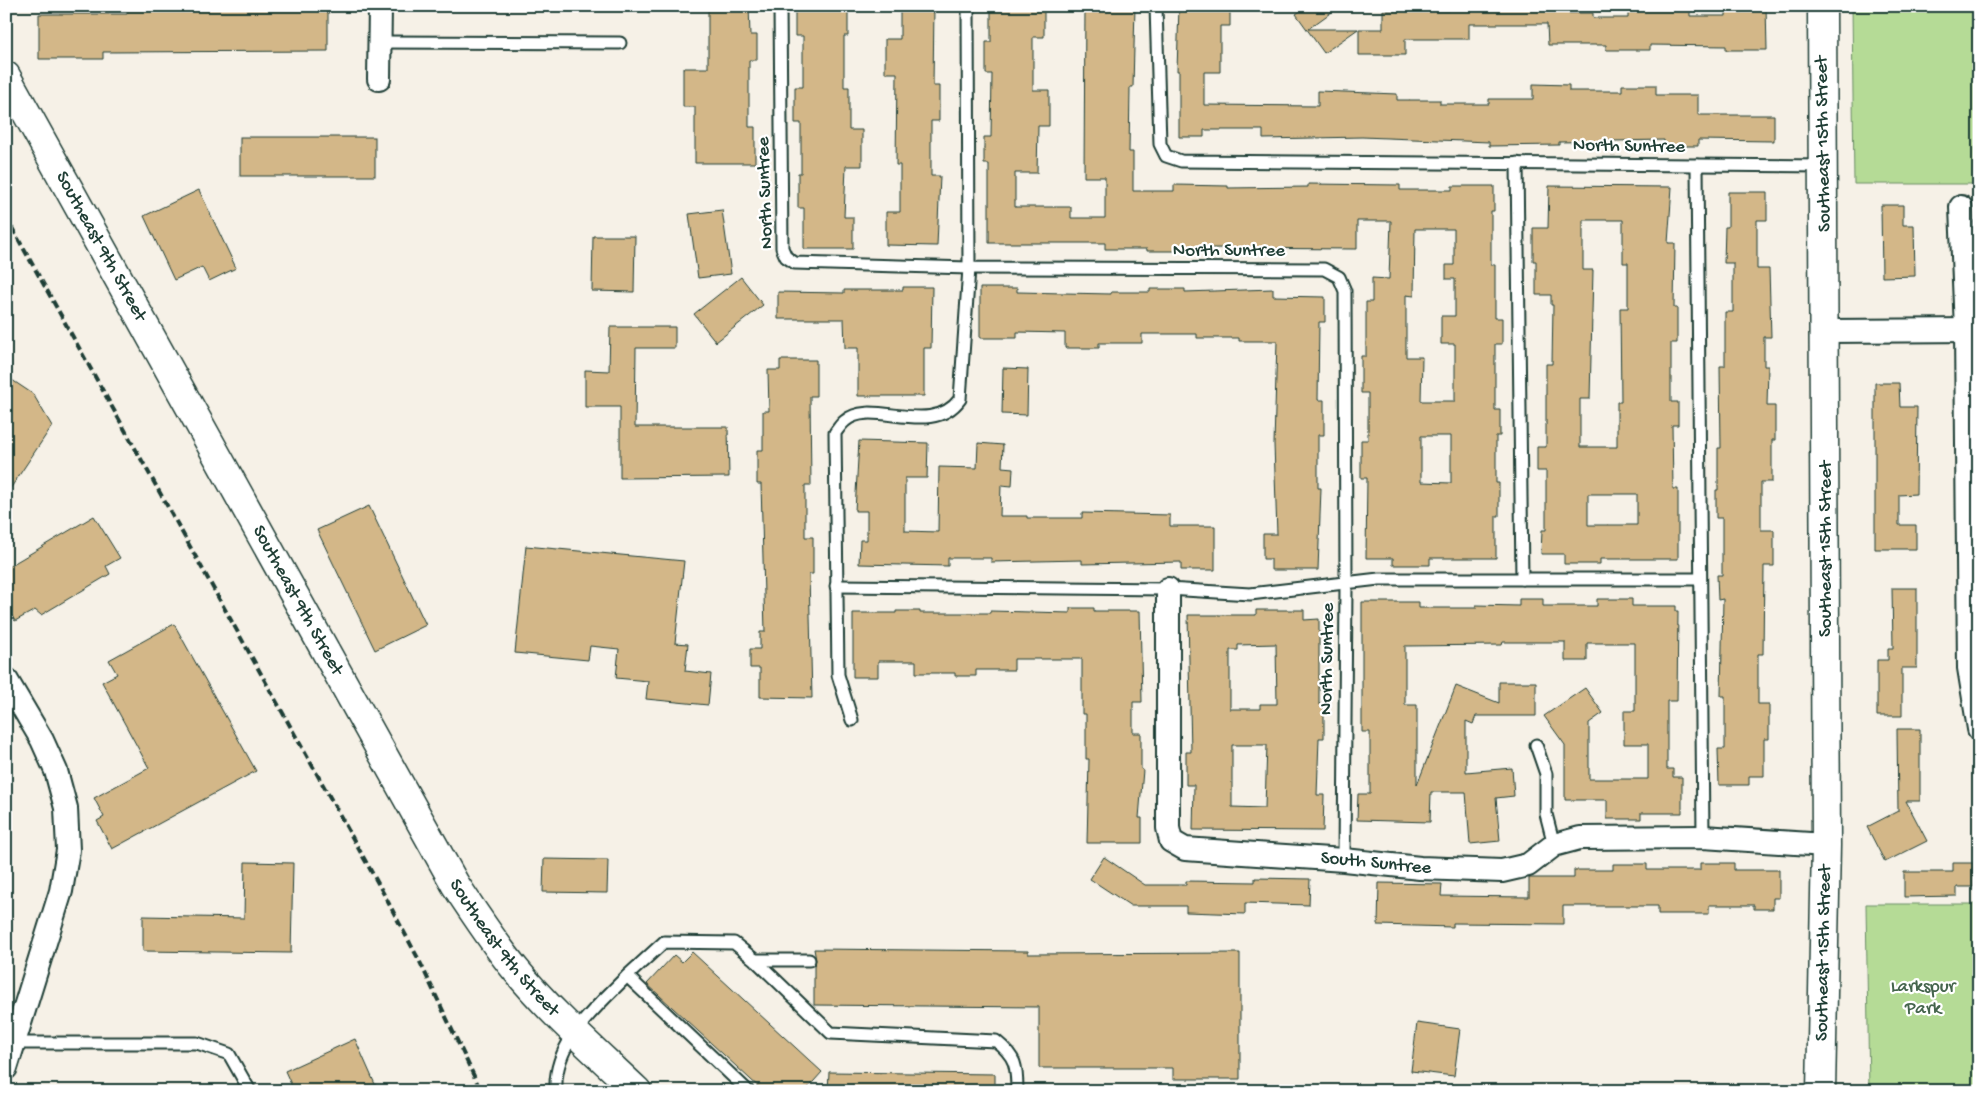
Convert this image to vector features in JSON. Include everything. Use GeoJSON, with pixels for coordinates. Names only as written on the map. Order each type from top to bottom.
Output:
{"type":"FeatureCollection","features":[{"type":"Feature","properties":{"kind":"street"},"geometry":{"type":"LineString","coordinates":[[379,80],[380,6]]}},
{"type":"Feature","properties":{"kind":"street","name":"Southeast 15th Street"},"geometry":{"type":"LineString","coordinates":[[1821,1091],[1826,845],[1822,6]]}},
{"type":"Feature","properties":{"kind":"street","name":"Southeast 9th Street"},"geometry":{"type":"LineString","coordinates":[[6,76],[455,884],[482,925],[516,970],[574,1031],[636,1091]]}},
{"type":"Feature","properties":{"kind":"street"},"geometry":{"type":"LineString","coordinates":[[1961,207],[1972,330],[1969,668],[1979,729]]}},
{"type":"Feature","properties":{"kind":"street"},"geometry":{"type":"LineString","coordinates":[[1825,331],[1972,330]]}},
{"type":"Feature","properties":{"kind":"street","name":"South Suntree"},"geometry":{"type":"LineString","coordinates":[[1168,589],[1168,828],[1171,841],[1185,850],[1344,860],[1420,868],[1502,871],[1528,865],[1554,845],[1580,838],[1703,837],[1826,845]]}},
{"type":"Feature","properties":{"kind":"street"},"geometry":{"type":"LineString","coordinates":[[6,679],[42,740],[56,772],[66,808],[68,850],[61,890],[6,1068]]}},
{"type":"Feature","properties":{"kind":"lane","name":"North Suntree"},"geometry":{"type":"LineString","coordinates":[[780,6],[782,248],[786,257],[795,263],[969,268],[1324,269],[1339,276],[1345,291],[1346,584],[1344,860]]}},
{"type":"Feature","properties":{"kind":"lane"},"geometry":{"type":"LineString","coordinates":[[852,720],[838,676],[835,433],[846,420],[860,414],[935,417],[953,410],[960,399],[969,268],[968,6]]}},
{"type":"Feature","properties":{"kind":"lane","name":"North Suntree"},"geometry":{"type":"LineString","coordinates":[[1156,6],[1160,144],[1166,156],[1181,161],[1824,166]]}},
{"type":"Feature","properties":{"kind":"lane"},"geometry":{"type":"LineString","coordinates":[[380,42],[620,42]]}},
{"type":"Feature","properties":{"kind":"lane"},"geometry":{"type":"LineString","coordinates":[[1517,163],[1522,579]]}},
{"type":"Feature","properties":{"kind":"lane"},"geometry":{"type":"LineString","coordinates":[[1698,165],[1703,837]]}},
{"type":"Feature","properties":{"kind":"lane"},"geometry":{"type":"LineString","coordinates":[[836,586],[1168,589],[1250,594],[1379,579],[1700,579]]}},
{"type":"Feature","properties":{"kind":"lane"},"geometry":{"type":"LineString","coordinates":[[1536,745],[1546,774],[1546,814],[1554,845]]}},
{"type":"Feature","properties":{"kind":"lane"},"geometry":{"type":"LineString","coordinates":[[556,1091],[558,1069],[574,1031],[627,976],[664,942],[734,943],[755,960],[831,1033],[996,1042],[1009,1052],[1016,1068],[1017,1091]]}},
{"type":"Feature","properties":{"kind":"lane"},"geometry":{"type":"LineString","coordinates":[[755,960],[809,960]]}},
{"type":"Feature","properties":{"kind":"lane"},"geometry":{"type":"LineString","coordinates":[[627,976],[748,1091]]}},
{"type":"Feature","properties":{"kind":"lane"},"geometry":{"type":"LineString","coordinates":[[14,1043],[197,1043],[229,1054],[250,1091]]}},
{"type":"Feature","properties":{"kind":"green space"},"geometry":{"type":"Polygon","coordinates":[[[1852,6],[1979,6],[1979,184],[1854,184],[1852,6]]]}},
{"type":"Feature","properties":{"kind":"green space","name":"Larkspur Park"},"geometry":{"type":"Polygon","coordinates":[[[1866,904],[1979,904],[1979,1091],[1869,1091],[1866,904]]]}},
{"type":"Feature","properties":{"kind":"building"},"geometry":{"type":"Polygon","coordinates":[[[127,6],[328,6],[328,51],[103,52],[103,59],[39,59],[39,14],[127,14],[127,6]]]}},
{"type":"Feature","properties":{"kind":"building"},"geometry":{"type":"Polygon","coordinates":[[[708,6],[749,6],[750,35],[757,35],[757,60],[749,60],[749,127],[755,127],[755,163],[695,163],[695,107],[683,107],[683,68],[708,68],[708,6]]]}},
{"type":"Feature","properties":{"kind":"building"},"geometry":{"type":"Polygon","coordinates":[[[795,6],[848,6],[848,36],[844,36],[844,87],[849,87],[849,130],[862,130],[862,166],[846,166],[844,217],[853,217],[853,249],[804,249],[804,208],[798,208],[798,173],[801,173],[801,123],[795,123],[795,87],[803,87],[803,36],[795,36],[795,6]]]}},
{"type":"Feature","properties":{"kind":"building"},"geometry":{"type":"Polygon","coordinates":[[[900,6],[934,6],[933,86],[939,86],[939,121],[931,121],[931,176],[940,176],[937,246],[886,245],[886,212],[900,212],[900,165],[896,165],[897,73],[885,73],[885,39],[900,39],[900,6]]]}},
{"type":"Feature","properties":{"kind":"building"},"geometry":{"type":"Polygon","coordinates":[[[991,6],[1044,6],[1044,37],[1033,37],[1033,90],[1049,90],[1049,126],[1038,126],[1037,173],[1015,173],[1015,207],[1071,207],[1071,218],[1105,218],[1105,177],[1084,177],[1085,6],[1135,6],[1133,87],[1130,87],[1129,152],[1133,152],[1133,191],[1174,191],[1174,185],[1228,186],[1228,188],[1308,187],[1308,184],[1400,185],[1400,190],[1452,190],[1452,186],[1494,186],[1494,211],[1491,211],[1491,265],[1495,265],[1495,318],[1502,318],[1502,344],[1495,344],[1495,410],[1500,410],[1500,436],[1496,436],[1496,483],[1499,483],[1499,516],[1496,516],[1496,558],[1430,558],[1430,565],[1393,565],[1393,558],[1366,558],[1367,478],[1361,478],[1361,440],[1368,440],[1368,393],[1361,393],[1361,356],[1366,356],[1366,302],[1372,302],[1372,278],[1389,279],[1391,221],[1357,221],[1357,249],[1208,248],[1208,251],[1147,251],[1147,249],[1105,249],[1105,243],[989,243],[989,164],[984,164],[984,137],[991,137],[992,74],[986,74],[986,42],[991,42],[991,6]],[[1415,229],[1414,296],[1406,295],[1406,357],[1422,357],[1421,401],[1455,401],[1455,344],[1441,344],[1441,316],[1455,316],[1455,279],[1446,279],[1446,265],[1454,265],[1454,229],[1415,229]],[[1421,436],[1421,482],[1451,483],[1451,436],[1421,436]]]}},
{"type":"Feature","properties":{"kind":"building"},"geometry":{"type":"Polygon","coordinates":[[[1179,6],[1230,6],[1230,26],[1220,26],[1220,72],[1204,72],[1204,105],[1318,106],[1318,91],[1397,94],[1397,100],[1440,100],[1440,104],[1489,104],[1489,99],[1533,99],[1533,84],[1569,85],[1569,91],[1622,91],[1622,85],[1656,85],[1656,95],[1698,95],[1698,115],[1774,115],[1774,141],[1698,140],[1698,146],[1664,146],[1664,140],[1559,142],[1559,145],[1489,146],[1489,142],[1362,137],[1263,139],[1263,130],[1204,130],[1204,137],[1179,137],[1179,71],[1177,71],[1179,6]]]}},
{"type":"Feature","properties":{"kind":"building"},"geometry":{"type":"Polygon","coordinates":[[[1307,6],[1340,6],[1308,29],[1358,29],[1324,53],[1296,14],[1307,6]]]}},
{"type":"Feature","properties":{"kind":"building"},"geometry":{"type":"Polygon","coordinates":[[[1449,6],[1568,6],[1568,13],[1593,13],[1593,18],[1628,18],[1628,6],[1690,6],[1690,16],[1726,16],[1726,12],[1742,12],[1742,6],[1766,6],[1767,50],[1726,50],[1726,46],[1650,45],[1650,50],[1606,50],[1606,45],[1548,45],[1547,24],[1469,24],[1469,39],[1405,39],[1405,55],[1359,55],[1359,29],[1383,29],[1383,10],[1449,11],[1449,6]]]}},
{"type":"Feature","properties":{"kind":"building"},"geometry":{"type":"Polygon","coordinates":[[[240,137],[375,137],[375,176],[240,176],[240,137]]]}},
{"type":"Feature","properties":{"kind":"building"},"geometry":{"type":"Polygon","coordinates":[[[1549,186],[1672,187],[1668,243],[1675,243],[1674,308],[1677,308],[1677,343],[1671,343],[1671,402],[1678,402],[1678,425],[1672,425],[1673,489],[1678,489],[1678,559],[1600,559],[1600,564],[1564,564],[1564,554],[1541,554],[1542,530],[1546,530],[1546,471],[1537,471],[1537,447],[1546,447],[1546,364],[1552,364],[1553,305],[1551,305],[1551,295],[1536,295],[1536,261],[1533,261],[1533,228],[1548,228],[1549,186]],[[1583,220],[1583,270],[1593,270],[1590,399],[1580,399],[1580,447],[1617,447],[1617,402],[1621,402],[1620,308],[1628,308],[1628,263],[1623,263],[1623,220],[1583,220]],[[1588,494],[1588,525],[1637,525],[1637,494],[1588,494]]]}},
{"type":"Feature","properties":{"kind":"building"},"geometry":{"type":"Polygon","coordinates":[[[199,190],[236,268],[209,281],[202,267],[174,280],[144,216],[199,190]]]}},
{"type":"Feature","properties":{"kind":"building"},"geometry":{"type":"Polygon","coordinates":[[[1728,192],[1767,192],[1767,220],[1757,220],[1757,269],[1769,269],[1771,337],[1764,337],[1764,366],[1768,366],[1767,406],[1775,406],[1775,440],[1772,440],[1772,482],[1761,482],[1761,530],[1774,530],[1774,566],[1764,566],[1763,654],[1758,654],[1758,704],[1769,704],[1769,739],[1764,739],[1764,776],[1749,776],[1749,785],[1719,785],[1718,749],[1725,749],[1725,696],[1721,696],[1723,599],[1718,600],[1717,575],[1722,575],[1722,518],[1716,518],[1716,490],[1718,490],[1718,448],[1721,448],[1720,366],[1725,366],[1725,312],[1733,312],[1733,263],[1724,263],[1725,227],[1728,227],[1728,192]]]}},
{"type":"Feature","properties":{"kind":"building"},"geometry":{"type":"Polygon","coordinates":[[[1881,205],[1903,205],[1903,225],[1914,225],[1915,276],[1882,277],[1881,205]]]}},
{"type":"Feature","properties":{"kind":"building"},"geometry":{"type":"Polygon","coordinates":[[[722,210],[731,274],[698,278],[689,214],[722,210]]]}},
{"type":"Feature","properties":{"kind":"building"},"geometry":{"type":"Polygon","coordinates":[[[593,236],[635,236],[634,292],[592,291],[593,236]]]}},
{"type":"Feature","properties":{"kind":"building"},"geometry":{"type":"Polygon","coordinates":[[[741,277],[763,305],[716,342],[694,314],[741,277]]]}},
{"type":"Feature","properties":{"kind":"building"},"geometry":{"type":"Polygon","coordinates":[[[903,287],[932,287],[931,348],[924,348],[924,396],[858,396],[858,348],[845,348],[844,319],[778,319],[778,292],[844,293],[844,290],[903,290],[903,287]]]}},
{"type":"Feature","properties":{"kind":"building"},"geometry":{"type":"Polygon","coordinates":[[[980,288],[1017,288],[1017,292],[1111,294],[1111,292],[1150,292],[1150,289],[1185,289],[1185,292],[1273,289],[1273,296],[1325,297],[1325,322],[1319,322],[1318,400],[1324,400],[1324,435],[1318,435],[1318,488],[1321,488],[1318,570],[1271,570],[1271,559],[1263,559],[1263,534],[1277,534],[1274,444],[1277,341],[1239,341],[1239,338],[1197,338],[1197,334],[1142,334],[1142,343],[1099,343],[1099,348],[1065,348],[1065,333],[1017,332],[1017,338],[980,338],[980,288]]]}},
{"type":"Feature","properties":{"kind":"building"},"geometry":{"type":"Polygon","coordinates":[[[610,327],[675,327],[675,348],[636,348],[635,427],[728,427],[729,477],[620,478],[620,407],[585,407],[585,370],[609,371],[610,327]]]}},
{"type":"Feature","properties":{"kind":"building"},"geometry":{"type":"Polygon","coordinates":[[[780,360],[816,360],[816,396],[810,396],[811,485],[805,485],[805,537],[813,537],[813,574],[809,574],[812,698],[760,697],[760,668],[750,668],[750,649],[760,649],[760,632],[765,632],[761,484],[757,484],[757,450],[763,450],[763,411],[769,411],[768,370],[780,370],[780,360]]]}},
{"type":"Feature","properties":{"kind":"building"},"geometry":{"type":"Polygon","coordinates":[[[1003,368],[1028,369],[1027,415],[1002,414],[1003,368]]]}},
{"type":"Feature","properties":{"kind":"building"},"geometry":{"type":"Polygon","coordinates":[[[6,376],[33,394],[52,426],[6,495],[6,376]]]}},
{"type":"Feature","properties":{"kind":"building"},"geometry":{"type":"Polygon","coordinates":[[[1875,383],[1899,383],[1900,407],[1917,407],[1916,494],[1899,495],[1899,525],[1916,525],[1916,549],[1875,549],[1875,383]]]}},
{"type":"Feature","properties":{"kind":"building"},"geometry":{"type":"Polygon","coordinates":[[[859,441],[928,443],[927,478],[905,478],[905,531],[938,532],[939,467],[977,468],[978,443],[1003,445],[1002,467],[1013,468],[1012,486],[1001,485],[1000,516],[1082,518],[1082,513],[1170,515],[1170,526],[1215,526],[1215,570],[1181,570],[1181,562],[1082,564],[1082,560],[991,562],[991,558],[948,558],[948,566],[859,564],[860,540],[867,540],[867,511],[855,511],[859,441]]]}},
{"type":"Feature","properties":{"kind":"building"},"geometry":{"type":"Polygon","coordinates":[[[369,506],[426,625],[375,650],[317,530],[369,506]]]}},
{"type":"Feature","properties":{"kind":"building"},"geometry":{"type":"Polygon","coordinates":[[[94,516],[120,558],[106,566],[110,574],[41,615],[35,610],[15,621],[6,606],[6,568],[94,516]]]}},
{"type":"Feature","properties":{"kind":"building"},"geometry":{"type":"Polygon","coordinates":[[[526,546],[684,561],[675,643],[688,644],[685,671],[711,674],[708,705],[646,699],[648,681],[616,678],[619,649],[590,646],[588,660],[515,653],[526,546]]]}},
{"type":"Feature","properties":{"kind":"building"},"geometry":{"type":"Polygon","coordinates":[[[1892,588],[1917,588],[1917,668],[1902,668],[1902,716],[1877,716],[1877,660],[1888,660],[1888,648],[1893,648],[1892,588]]]}},
{"type":"Feature","properties":{"kind":"building"},"geometry":{"type":"Polygon","coordinates":[[[1519,599],[1543,599],[1543,606],[1597,606],[1597,599],[1632,599],[1632,606],[1676,606],[1676,611],[1678,611],[1677,701],[1667,701],[1667,769],[1673,769],[1673,777],[1682,777],[1682,813],[1641,813],[1641,819],[1607,819],[1607,800],[1565,800],[1565,745],[1544,716],[1585,688],[1603,713],[1589,723],[1589,779],[1648,779],[1648,744],[1624,744],[1624,711],[1635,711],[1635,643],[1587,643],[1587,661],[1565,661],[1565,642],[1503,642],[1502,645],[1405,646],[1405,705],[1417,705],[1417,785],[1456,686],[1499,703],[1499,682],[1536,682],[1536,716],[1476,716],[1473,724],[1466,721],[1466,772],[1512,768],[1514,796],[1496,798],[1500,841],[1470,844],[1466,792],[1431,792],[1430,822],[1357,820],[1358,794],[1370,794],[1370,732],[1362,732],[1362,602],[1419,602],[1419,608],[1476,608],[1476,605],[1519,606],[1519,599]]]}},
{"type":"Feature","properties":{"kind":"building"},"geometry":{"type":"Polygon","coordinates":[[[1070,608],[1094,608],[1094,611],[1140,611],[1142,702],[1133,702],[1133,733],[1141,733],[1141,769],[1143,770],[1139,818],[1142,818],[1142,843],[1087,843],[1089,759],[1086,759],[1086,714],[1082,714],[1082,659],[1014,659],[1014,670],[976,670],[976,676],[955,676],[955,673],[916,673],[916,661],[878,661],[878,677],[853,677],[853,613],[920,611],[920,613],[990,613],[990,611],[1070,613],[1070,608]]]}},
{"type":"Feature","properties":{"kind":"building"},"geometry":{"type":"Polygon","coordinates":[[[1256,610],[1304,610],[1304,620],[1319,619],[1319,704],[1324,704],[1324,738],[1319,738],[1317,795],[1324,795],[1323,831],[1193,830],[1194,785],[1186,785],[1186,752],[1191,752],[1188,615],[1256,615],[1256,610]],[[1276,644],[1238,645],[1238,650],[1230,650],[1230,709],[1260,709],[1260,704],[1277,704],[1276,644]],[[1232,745],[1232,807],[1265,808],[1267,745],[1232,745]]]}},
{"type":"Feature","properties":{"kind":"building"},"geometry":{"type":"Polygon","coordinates":[[[174,624],[256,771],[112,849],[97,821],[104,817],[94,798],[149,768],[102,682],[117,674],[109,660],[174,624]]]}},
{"type":"Feature","properties":{"kind":"building"},"geometry":{"type":"Polygon","coordinates":[[[1897,729],[1920,729],[1920,801],[1906,801],[1927,841],[1885,862],[1867,827],[1898,811],[1897,729]]]}},
{"type":"Feature","properties":{"kind":"building"},"geometry":{"type":"Polygon","coordinates":[[[1104,857],[1145,885],[1186,885],[1186,881],[1255,882],[1255,878],[1310,879],[1309,905],[1245,903],[1245,914],[1186,912],[1186,906],[1131,906],[1090,879],[1104,857]]]}},
{"type":"Feature","properties":{"kind":"building"},"geometry":{"type":"Polygon","coordinates":[[[544,859],[608,860],[607,893],[543,892],[544,859]]]}},
{"type":"Feature","properties":{"kind":"building"},"geometry":{"type":"Polygon","coordinates":[[[245,862],[293,863],[291,953],[143,951],[143,916],[244,918],[245,862]]]}},
{"type":"Feature","properties":{"kind":"building"},"geometry":{"type":"Polygon","coordinates":[[[1700,863],[1734,863],[1734,870],[1779,870],[1779,898],[1773,898],[1773,909],[1754,909],[1754,905],[1709,905],[1709,914],[1658,914],[1658,906],[1563,906],[1563,924],[1453,923],[1453,927],[1378,925],[1379,883],[1442,884],[1441,896],[1529,897],[1529,878],[1574,878],[1574,870],[1613,870],[1613,864],[1647,864],[1647,870],[1700,870],[1700,863]]]}},
{"type":"Feature","properties":{"kind":"building"},"geometry":{"type":"Polygon","coordinates":[[[1953,863],[1973,863],[1973,887],[1957,887],[1957,896],[1904,897],[1904,872],[1953,872],[1953,863]]]}},
{"type":"Feature","properties":{"kind":"building"},"geometry":{"type":"Polygon","coordinates":[[[814,949],[1028,951],[1028,954],[1240,953],[1240,1079],[1173,1079],[1173,1068],[1039,1068],[1039,1007],[814,1005],[814,965],[816,960],[814,949]]]}},
{"type":"Feature","properties":{"kind":"building"},"geometry":{"type":"Polygon","coordinates":[[[692,952],[822,1072],[805,1091],[763,1091],[647,984],[674,955],[682,962],[692,952]]]}},
{"type":"Feature","properties":{"kind":"building"},"geometry":{"type":"Polygon","coordinates":[[[1417,1023],[1460,1029],[1454,1076],[1411,1071],[1417,1023]]]}},
{"type":"Feature","properties":{"kind":"building"},"geometry":{"type":"Polygon","coordinates":[[[355,1039],[378,1091],[294,1091],[285,1071],[355,1039]]]}},
{"type":"Feature","properties":{"kind":"building"},"geometry":{"type":"Polygon","coordinates":[[[829,1072],[995,1074],[995,1091],[828,1091],[829,1072]]]}},
{"type":"Feature","properties":{"kind":"railway"},"geometry":{"type":"LineString","coordinates":[[6,217],[380,887],[419,960],[481,1091]]}}]}
